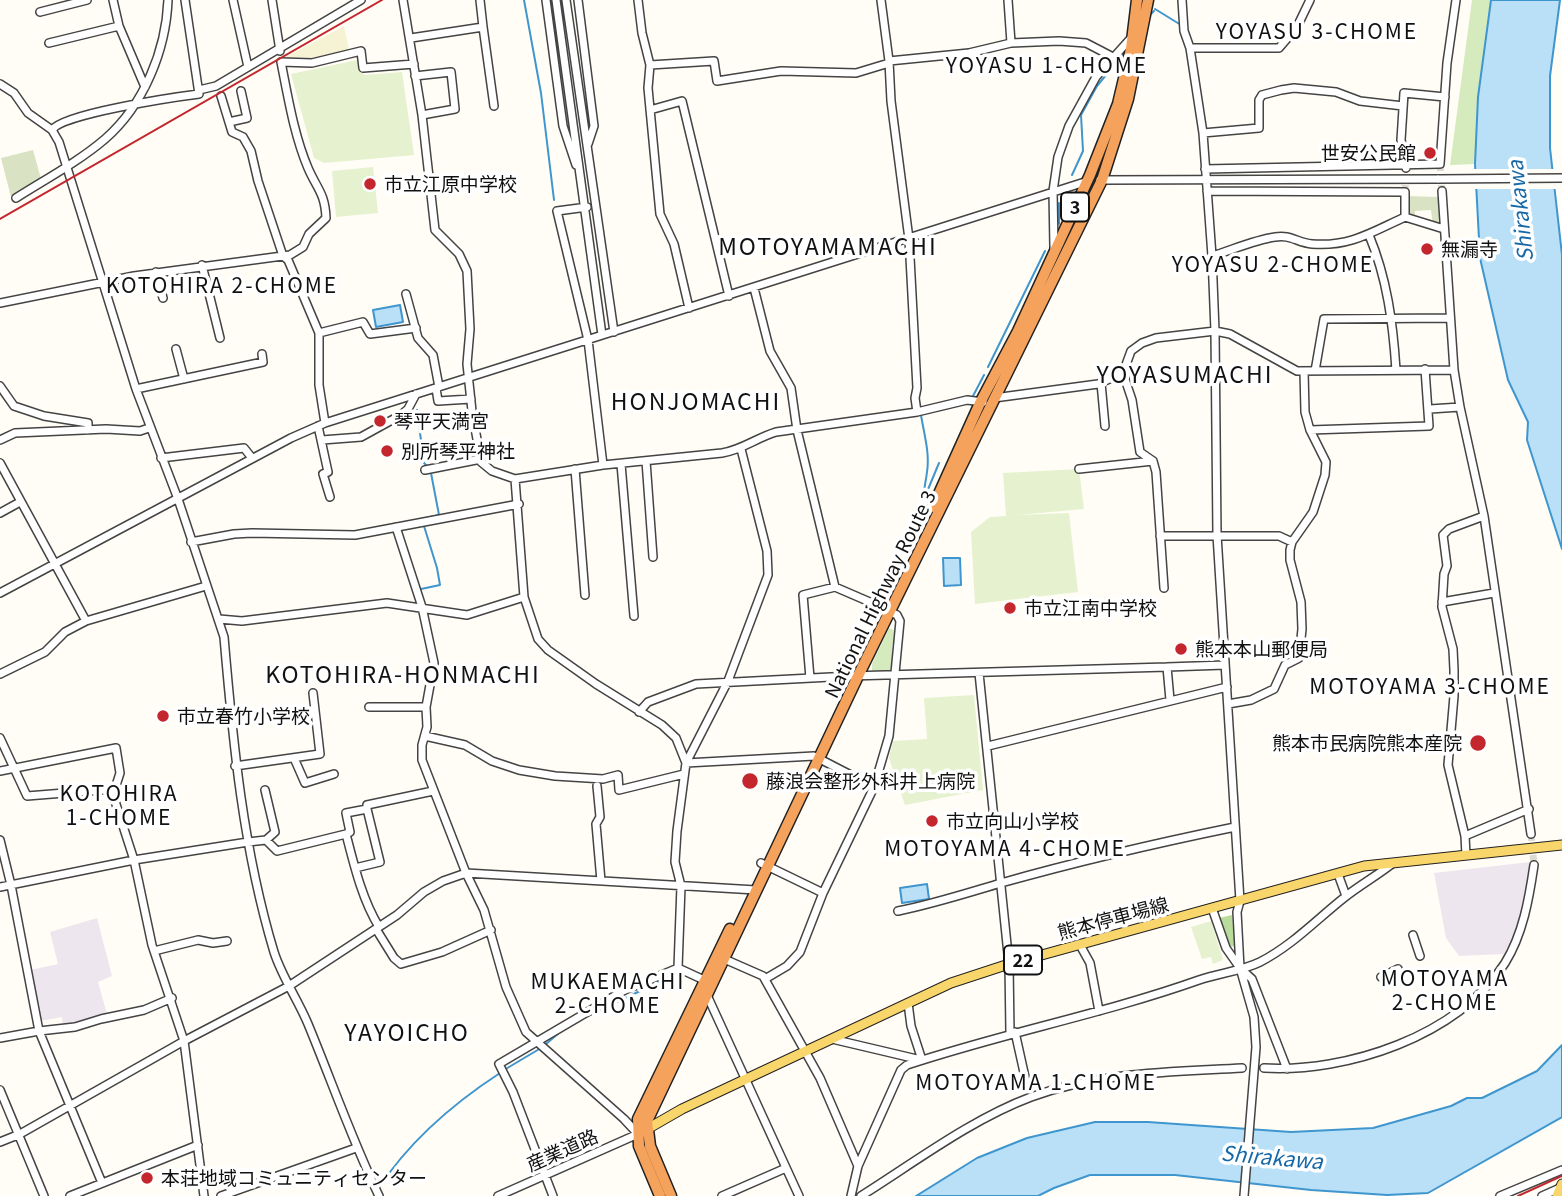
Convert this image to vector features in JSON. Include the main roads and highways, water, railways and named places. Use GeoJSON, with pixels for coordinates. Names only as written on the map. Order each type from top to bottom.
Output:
{"type":"FeatureCollection","features":[{"type":"Feature","properties":{"kind":"highway","name":"National Highway Route 3"},"geometry":{"type":"LineString","coordinates":[[888,610],[980,403],[1018,331],[1087,181],[1118,104],[1134,35],[1138,0]]}},
{"type":"Feature","properties":{"kind":"highway","name":"National Highway Route 3"},"geometry":{"type":"LineString","coordinates":[[642,1132],[763,864],[1102,180],[1128,99],[1148,0]]}},
{"type":"Feature","properties":{"kind":"highway","name":"National Highway Route 3"},"geometry":{"type":"LineString","coordinates":[[671,1196],[638,1119],[704,980],[721,957]]}},
{"type":"Feature","properties":{"kind":"highway"},"geometry":{"type":"LineString","coordinates":[[642,1132],[639,1146],[660,1196]]}},
{"type":"Feature","properties":{"kind":"main road","name":"熊本停車場線"},"geometry":{"type":"LineString","coordinates":[[642,1132],[682,1110],[951,982],[1364,866],[1562,845]]}},
{"type":"Feature","properties":{"kind":"water","name":"Shirakawa"},"geometry":{"type":"Polygon","coordinates":[[[1491,0],[1560,0],[1550,76],[1550,148],[1562,255],[1562,549],[1527,440],[1528,422],[1508,380],[1480,258],[1475,164],[1478,97],[1491,0]]]}},
{"type":"Feature","properties":{"kind":"water"},"geometry":{"type":"Polygon","coordinates":[[[400,305],[403,322],[376,327],[373,310],[400,305]]]}},
{"type":"Feature","properties":{"kind":"water"},"geometry":{"type":"Polygon","coordinates":[[[943,558],[960,558],[961,585],[944,586],[943,558]]]}},
{"type":"Feature","properties":{"kind":"water"},"geometry":{"type":"Polygon","coordinates":[[[927,884],[929,899],[902,903],[900,888],[927,884]]]}},
{"type":"Feature","properties":{"kind":"water","name":"Shirakawa"},"geometry":{"type":"Polygon","coordinates":[[[1562,1045],[1562,1117],[1428,1193],[1387,1195],[1311,1190],[1175,1175],[1090,1175],[1038,1196],[916,1196],[977,1158],[1027,1138],[1095,1122],[1148,1122],[1291,1132],[1373,1128],[1451,1106],[1467,1098],[1482,1098],[1537,1071],[1562,1045]]]}},
{"type":"Feature","properties":{"kind":"waterway"},"geometry":{"type":"LineString","coordinates":[[524,0],[541,93],[554,200]]}},
{"type":"Feature","properties":{"kind":"waterway"},"geometry":{"type":"LineString","coordinates":[[1155,9],[1181,25]]}},
{"type":"Feature","properties":{"kind":"waterway"},"geometry":{"type":"LineString","coordinates":[[1151,14],[1154,11]]}},
{"type":"Feature","properties":{"kind":"waterway"},"geometry":{"type":"LineString","coordinates":[[1072,175],[1083,151],[1081,115],[1097,86],[1124,53]]}},
{"type":"Feature","properties":{"kind":"waterway"},"geometry":{"type":"LineString","coordinates":[[1059,203],[1059,224]]}},
{"type":"Feature","properties":{"kind":"waterway"},"geometry":{"type":"LineString","coordinates":[[988,367],[1045,251]]}},
{"type":"Feature","properties":{"kind":"waterway"},"geometry":{"type":"LineString","coordinates":[[973,396],[984,375]]}},
{"type":"Feature","properties":{"kind":"waterway"},"geometry":{"type":"LineString","coordinates":[[417,410],[424,463],[427,466]]}},
{"type":"Feature","properties":{"kind":"waterway"},"geometry":{"type":"LineString","coordinates":[[921,415],[928,458],[924,500]]}},
{"type":"Feature","properties":{"kind":"waterway"},"geometry":{"type":"LineString","coordinates":[[924,499],[939,463]]}},
{"type":"Feature","properties":{"kind":"waterway"},"geometry":{"type":"LineString","coordinates":[[422,519],[439,515],[431,473]]}},
{"type":"Feature","properties":{"kind":"waterway"},"geometry":{"type":"LineString","coordinates":[[421,589],[440,585],[424,526]]}},
{"type":"Feature","properties":{"kind":"waterway"},"geometry":{"type":"LineString","coordinates":[[586,1017],[667,978]]}},
{"type":"Feature","properties":{"kind":"waterway"},"geometry":{"type":"LineString","coordinates":[[546,1044],[560,1032]]}},
{"type":"Feature","properties":{"kind":"waterway"},"geometry":{"type":"LineString","coordinates":[[504,1070],[541,1048]]}},
{"type":"Feature","properties":{"kind":"waterway"},"geometry":{"type":"LineString","coordinates":[[378,1189],[403,1156],[433,1125],[500,1073]]}},
{"type":"Feature","properties":{"kind":"tunnel"},"geometry":{"type":"LineString","coordinates":[[1440,164],[1442,191]]}},
{"type":"Feature","properties":{"kind":"tunnel"},"geometry":{"type":"LineString","coordinates":[[1405,192],[1406,168]]}},
{"type":"Feature","properties":{"kind":"tunnel"},"geometry":{"type":"LineString","coordinates":[[1531,834],[1534,865]]}},
{"type":"Feature","properties":{"kind":"tram line"},"geometry":{"type":"LineString","coordinates":[[1518,1196],[1562,1176]]}},
{"type":"Feature","properties":{"kind":"railway"},"geometry":{"type":"LineString","coordinates":[[0,219],[382,0]]}},
{"type":"Feature","properties":{"kind":"place","name":"世安公民館"},"geometry":{"type":"Point","coordinates":[1430,153]}},
{"type":"Feature","properties":{"kind":"place","name":"市立江原中学校"},"geometry":{"type":"Point","coordinates":[370,184]}},
{"type":"Feature","properties":{"kind":"place","name":"無漏寺"},"geometry":{"type":"Point","coordinates":[1427,249]}},
{"type":"Feature","properties":{"kind":"place","name":"琴平天満宮"},"geometry":{"type":"Point","coordinates":[380,421]}},
{"type":"Feature","properties":{"kind":"place","name":"別所琴平神社"},"geometry":{"type":"Point","coordinates":[387,451]}},
{"type":"Feature","properties":{"kind":"place","name":"市立江南中学校"},"geometry":{"type":"Point","coordinates":[1010,608]}},
{"type":"Feature","properties":{"kind":"place","name":"熊本本山郵便局"},"geometry":{"type":"Point","coordinates":[1181,649]}},
{"type":"Feature","properties":{"kind":"place","name":"市立春竹小学校"},"geometry":{"type":"Point","coordinates":[163,716]}},
{"type":"Feature","properties":{"kind":"place","name":"熊本市民病院熊本産院"},"geometry":{"type":"Point","coordinates":[1478,743]}},
{"type":"Feature","properties":{"kind":"place","name":"藤浪会整形外科井上病院"},"geometry":{"type":"Point","coordinates":[750,781]}},
{"type":"Feature","properties":{"kind":"place","name":"市立向山小学校"},"geometry":{"type":"Point","coordinates":[932,821]}},
{"type":"Feature","properties":{"kind":"place","name":"本荘地域コミュニティセンター"},"geometry":{"type":"Point","coordinates":[147,1178]}},
{"type":"Feature","properties":{"kind":"district","name":"YOYASU 3-CHOME"},"geometry":{"type":"Point","coordinates":[1317,31]}},
{"type":"Feature","properties":{"kind":"district","name":"YOYASU 1-CHOME"},"geometry":{"type":"Point","coordinates":[1047,65]}},
{"type":"Feature","properties":{"kind":"district","name":"MOTOYAMAMACHI"},"geometry":{"type":"Point","coordinates":[828,246]}},
{"type":"Feature","properties":{"kind":"district","name":"YOYASU 2-CHOME"},"geometry":{"type":"Point","coordinates":[1273,264]}},
{"type":"Feature","properties":{"kind":"district","name":"KOTOHIRA 2-CHOME"},"geometry":{"type":"Point","coordinates":[222,285]}},
{"type":"Feature","properties":{"kind":"district","name":"YOYASUMACHI"},"geometry":{"type":"Point","coordinates":[1185,374]}},
{"type":"Feature","properties":{"kind":"district","name":"HONJOMACHI"},"geometry":{"type":"Point","coordinates":[696,401]}},
{"type":"Feature","properties":{"kind":"district","name":"KOTOHIRA-HONMACHI"},"geometry":{"type":"Point","coordinates":[403,674]}},
{"type":"Feature","properties":{"kind":"district","name":"MOTOYAMA 3-CHOME"},"geometry":{"type":"Point","coordinates":[1430,686]}},
{"type":"Feature","properties":{"kind":"district","name":"KOTOHIRA 1-CHOME"},"geometry":{"type":"Point","coordinates":[119,805]}},
{"type":"Feature","properties":{"kind":"district","name":"MOTOYAMA 4-CHOME"},"geometry":{"type":"Point","coordinates":[1005,848]}},
{"type":"Feature","properties":{"kind":"district","name":"MOTOYAMA 2-CHOME"},"geometry":{"type":"Point","coordinates":[1445,990]}},
{"type":"Feature","properties":{"kind":"district","name":"MUKAEMACHI 2-CHOME"},"geometry":{"type":"Point","coordinates":[608,993]}},
{"type":"Feature","properties":{"kind":"district","name":"YAYOICHO"},"geometry":{"type":"Point","coordinates":[407,1032]}},
{"type":"Feature","properties":{"kind":"district","name":"MOTOYAMA 1-CHOME"},"geometry":{"type":"Point","coordinates":[1036,1082]}}]}
